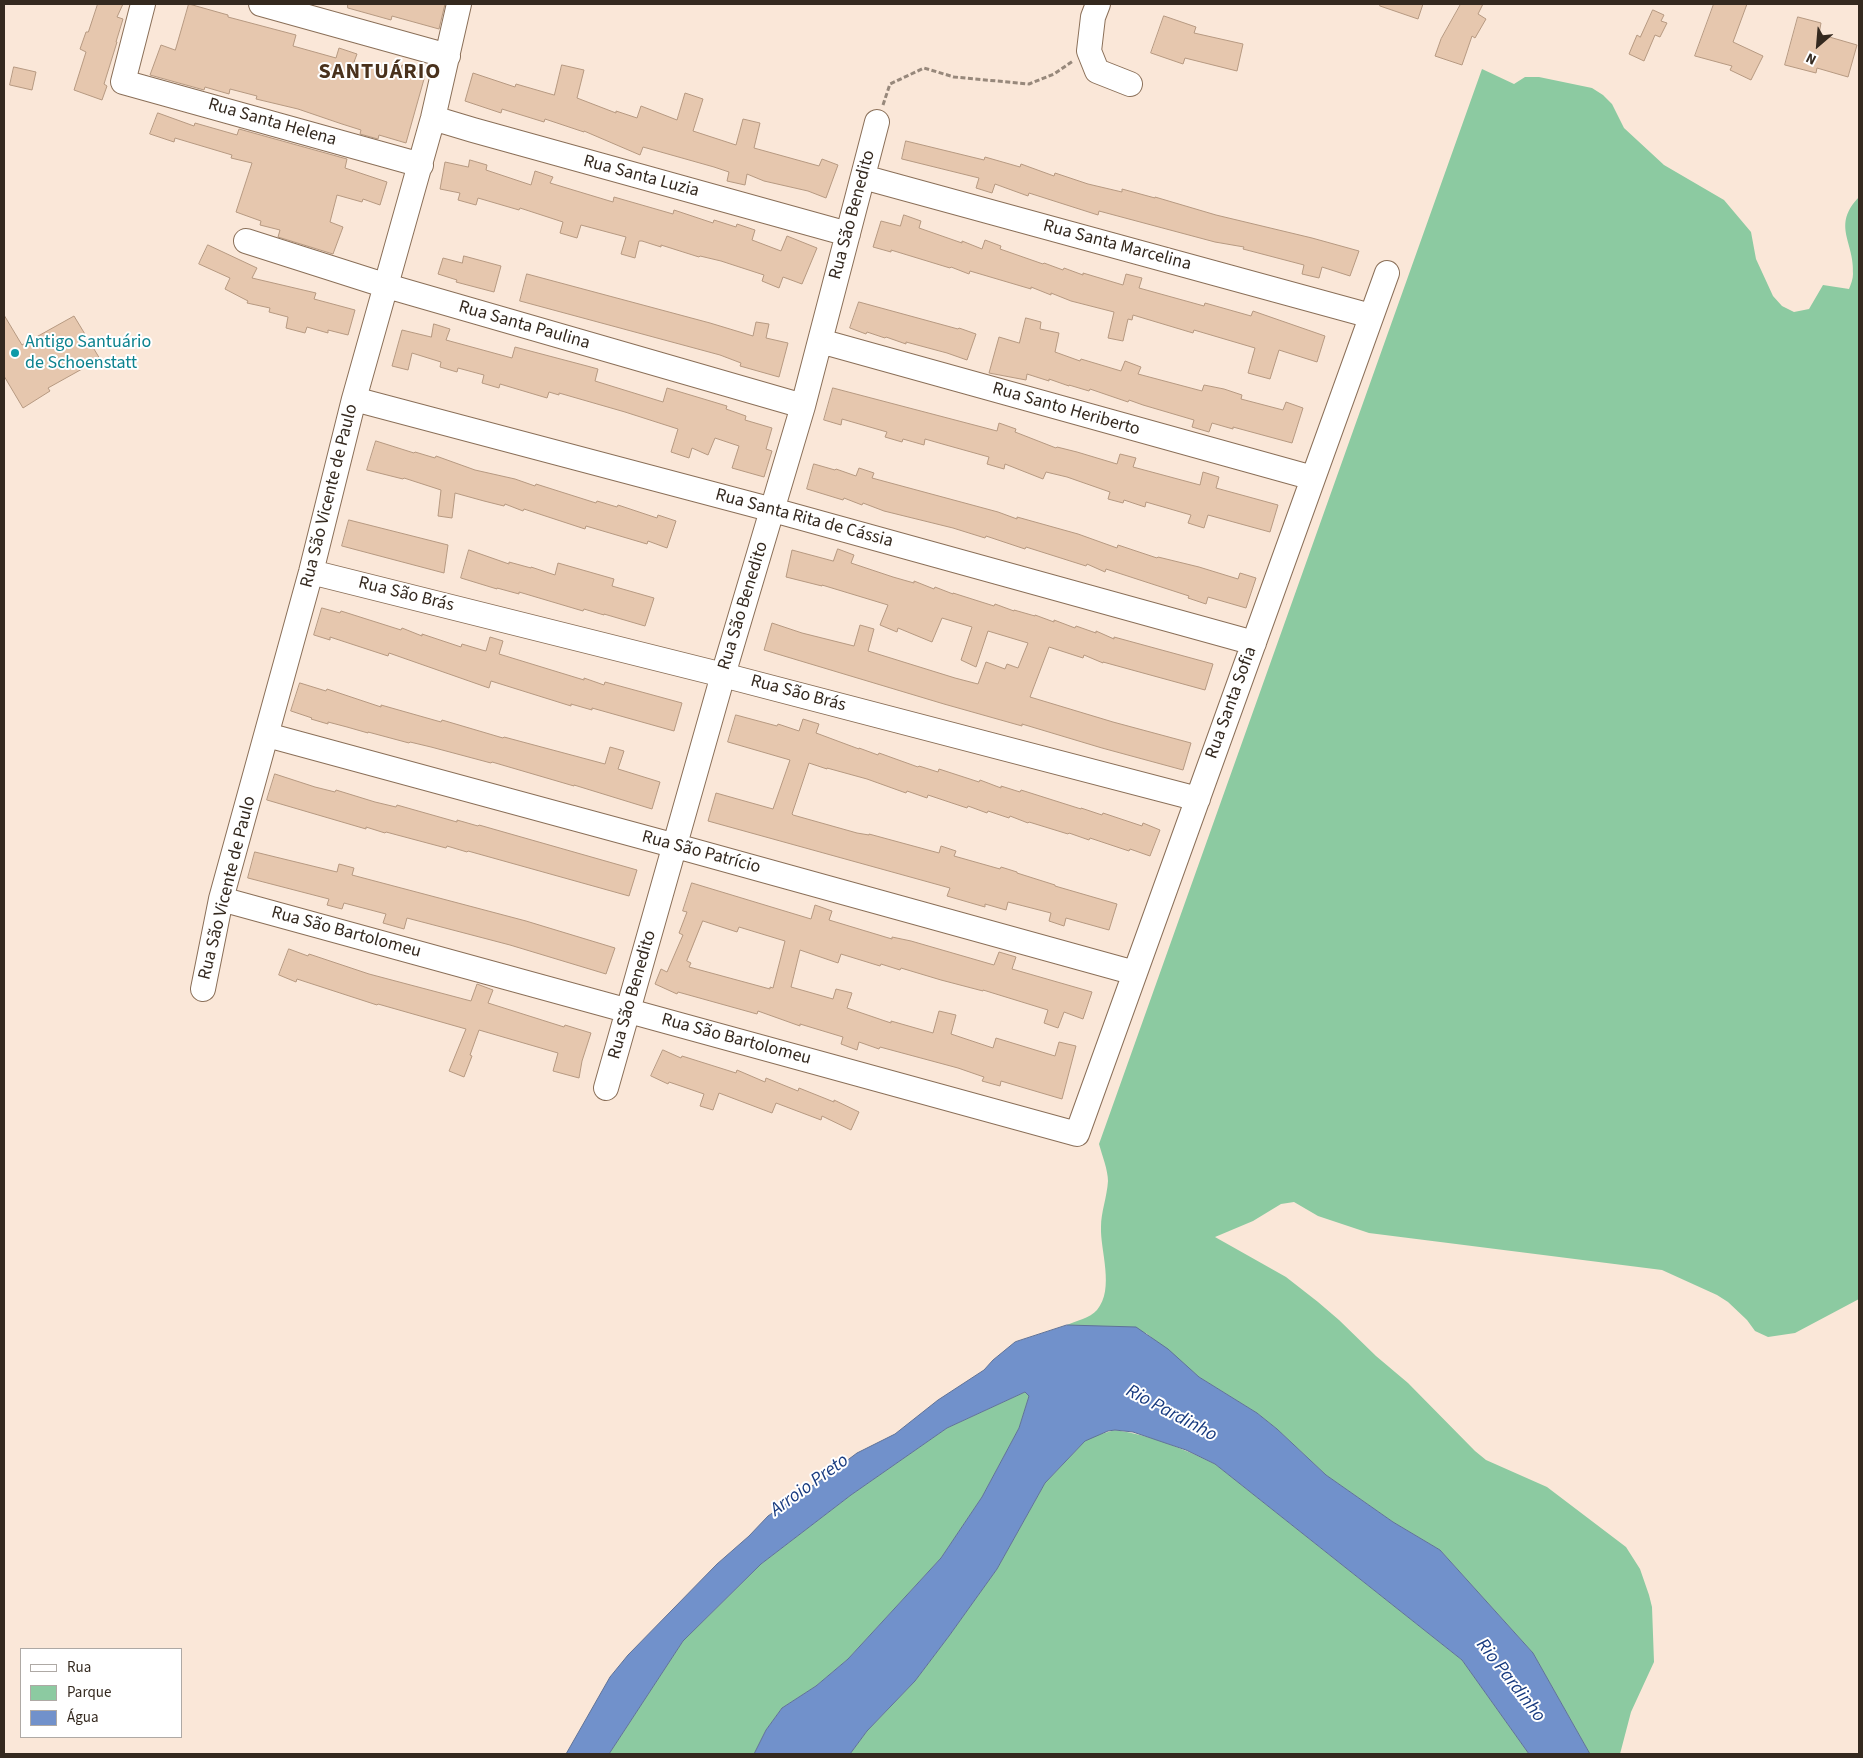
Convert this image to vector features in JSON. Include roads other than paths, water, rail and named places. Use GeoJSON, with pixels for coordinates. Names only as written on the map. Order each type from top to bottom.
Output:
{"type":"FeatureCollection","features":[{"type":"Feature","properties":{"kind":"street","name":"Rua Santa Helena"},"geometry":{"type":"LineString","coordinates":[[143,4],[123,82],[420,164]]}},
{"type":"Feature","properties":{"kind":"street"},"geometry":{"type":"LineString","coordinates":[[261,4],[448,56]]}},
{"type":"Feature","properties":{"kind":"street","name":"Rua São Vicente de Paulo"},"geometry":{"type":"LineString","coordinates":[[203,989],[221,899],[311,572],[354,399],[433,118],[459,4]]}},
{"type":"Feature","properties":{"kind":"street"},"geometry":{"type":"LineString","coordinates":[[1098,4],[1093,18],[1089,51],[1097,71],[1130,84]]}},
{"type":"Feature","properties":{"kind":"street","name":"Rua Santa Luzia"},"geometry":{"type":"LineString","coordinates":[[433,118],[848,234]]}},
{"type":"Feature","properties":{"kind":"street","name":"Rua São Benedito"},"geometry":{"type":"LineString","coordinates":[[606,1088],[723,675],[803,406],[877,122]]}},
{"type":"Feature","properties":{"kind":"street","name":"Rua Santa Marcelina"},"geometry":{"type":"LineString","coordinates":[[863,177],[1371,316]]}},
{"type":"Feature","properties":{"kind":"street","name":"Rua Santa Paulina"},"geometry":{"type":"LineString","coordinates":[[246,241],[386,286],[803,406]]}},
{"type":"Feature","properties":{"kind":"street","name":"Rua Santa Sofia"},"geometry":{"type":"LineString","coordinates":[[1077,1134],[1387,272]]}},
{"type":"Feature","properties":{"kind":"street","name":"Rua Santo Heriberto"},"geometry":{"type":"LineString","coordinates":[[820,341],[1313,478]]}},
{"type":"Feature","properties":{"kind":"street","name":"Rua Santa Rita de Cássia"},"geometry":{"type":"LineString","coordinates":[[354,399],[773,510],[1254,643]]}},
{"type":"Feature","properties":{"kind":"street","name":"Rua São Brás"},"geometry":{"type":"LineString","coordinates":[[311,572],[723,675],[1198,799]]}},
{"type":"Feature","properties":{"kind":"street","name":"Rua São Patrício"},"geometry":{"type":"LineString","coordinates":[[267,735],[1135,973]]}},
{"type":"Feature","properties":{"kind":"street","name":"Rua São Bartolomeu"},"geometry":{"type":"LineString","coordinates":[[221,899],[1077,1134]]}},
{"type":"Feature","properties":{"kind":"water","name":"Rio Pardinho"},"geometry":{"type":"Polygon","coordinates":[[[1067,1325],[1136,1327],[1168,1349],[1199,1377],[1257,1413],[1326,1475],[1393,1522],[1440,1550],[1533,1653],[1590,1754],[1529,1754],[1462,1660],[1215,1464],[1186,1450],[1133,1432],[1115,1430],[1085,1441],[1045,1483],[997,1569],[949,1636],[915,1681],[867,1731],[850,1754],[754,1754],[766,1730],[782,1708],[816,1686],[848,1659],[941,1558],[982,1497],[1019,1428],[1029,1396],[1025,1392],[947,1428],[851,1495],[761,1564],[683,1641],[609,1754],[566,1754],[610,1677],[628,1655],[717,1564],[749,1536],[768,1516],[857,1453],[895,1434],[938,1400],[984,1370],[1015,1342],[1067,1325]]]}},
{"type":"Feature","properties":{"kind":"place","name":"Antigo Santuário de Schoenstatt"},"geometry":{"type":"Point","coordinates":[15,353]}},
{"type":"Feature","properties":{"kind":"district","name":"SANTUÁRIO"},"geometry":{"type":"Point","coordinates":[380,73]}},
{"type":"Feature","properties":{"kind":"water label","name":"Arroio Preto"},"geometry":{"type":"Point","coordinates":[810,1486]}}]}
